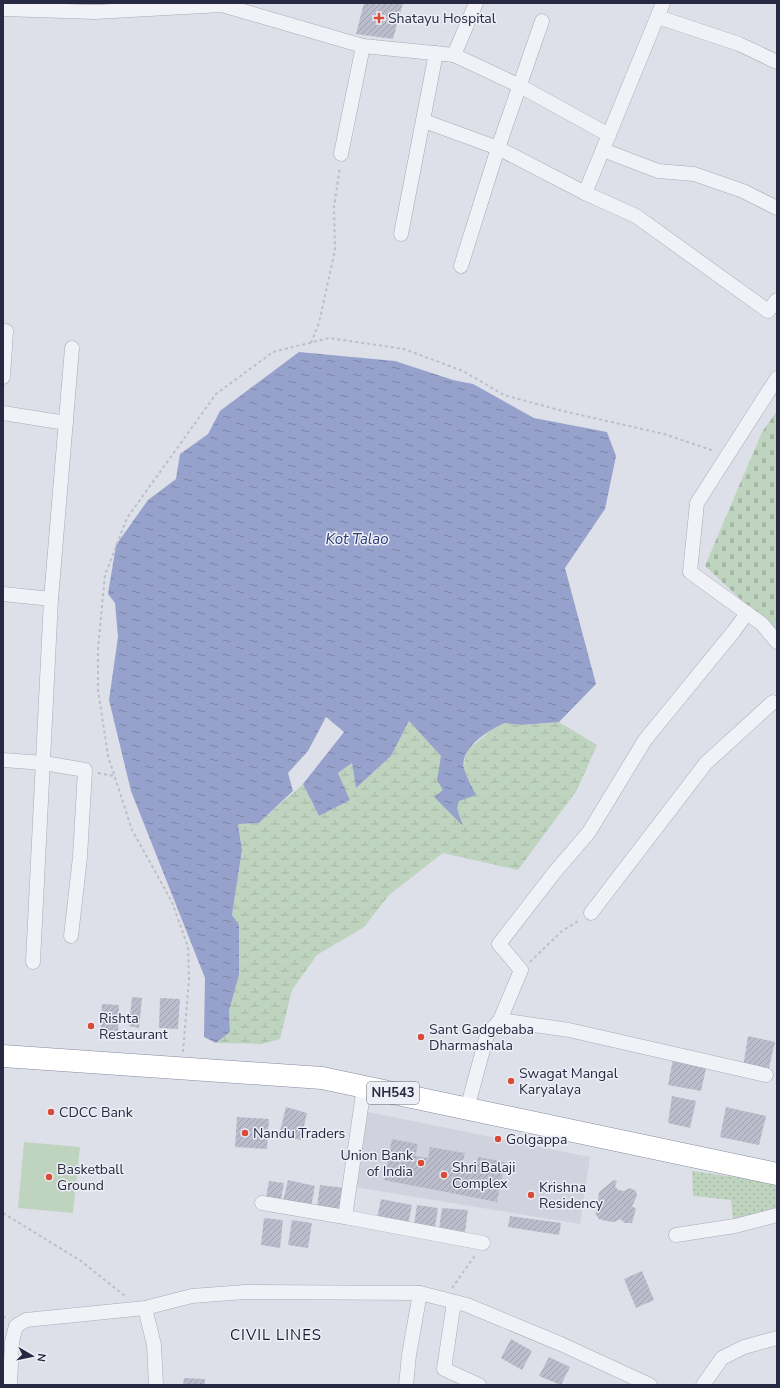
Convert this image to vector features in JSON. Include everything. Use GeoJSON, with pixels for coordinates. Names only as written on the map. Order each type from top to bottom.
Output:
{"type":"FeatureCollection","features":[{"type":"Feature","properties":{"kind":"highway","name":"NH543"},"geometry":{"type":"LineString","coordinates":[[3,1056],[322,1078],[777,1174]]}},
{"type":"Feature","properties":{"kind":"street"},"geometry":{"type":"LineString","coordinates":[[454,55],[476,3]]}},
{"type":"Feature","properties":{"kind":"street"},"geometry":{"type":"LineString","coordinates":[[585,193],[663,3]]}},
{"type":"Feature","properties":{"kind":"street"},"geometry":{"type":"LineString","coordinates":[[3,9],[95,12],[180,5],[222,5],[363,46],[454,55],[520,86],[609,135]]}},
{"type":"Feature","properties":{"kind":"street"},"geometry":{"type":"LineString","coordinates":[[658,17],[738,44],[777,62]]}},
{"type":"Feature","properties":{"kind":"street"},"geometry":{"type":"LineString","coordinates":[[462,266],[498,148],[542,21]]}},
{"type":"Feature","properties":{"kind":"street"},"geometry":{"type":"LineString","coordinates":[[341,154],[363,46]]}},
{"type":"Feature","properties":{"kind":"street"},"geometry":{"type":"LineString","coordinates":[[401,234],[436,53]]}},
{"type":"Feature","properties":{"kind":"street"},"geometry":{"type":"LineString","coordinates":[[424,121],[498,148],[585,193],[636,216],[768,311],[777,300]]}},
{"type":"Feature","properties":{"kind":"street"},"geometry":{"type":"LineString","coordinates":[[603,150],[658,171],[694,174],[743,191],[777,208]]}},
{"type":"Feature","properties":{"kind":"street"},"geometry":{"type":"LineString","coordinates":[[3,377],[6,331]]}},
{"type":"Feature","properties":{"kind":"street"},"geometry":{"type":"LineString","coordinates":[[33,962],[51,599],[72,348]]}},
{"type":"Feature","properties":{"kind":"street"},"geometry":{"type":"LineString","coordinates":[[777,378],[697,503],[690,572],[762,624],[777,642]]}},
{"type":"Feature","properties":{"kind":"street"},"geometry":{"type":"LineString","coordinates":[[3,413],[66,423]]}},
{"type":"Feature","properties":{"kind":"street"},"geometry":{"type":"LineString","coordinates":[[3,594],[51,599]]}},
{"type":"Feature","properties":{"kind":"street"},"geometry":{"type":"LineString","coordinates":[[467,1109],[487,1035],[500,1020],[521,970],[499,944],[554,873],[590,832],[645,740],[734,631],[746,613]]}},
{"type":"Feature","properties":{"kind":"street"},"geometry":{"type":"LineString","coordinates":[[591,913],[706,763],[773,702]]}},
{"type":"Feature","properties":{"kind":"street"},"geometry":{"type":"LineString","coordinates":[[3,760],[84,770],[80,858],[70,936]]}},
{"type":"Feature","properties":{"kind":"street"},"geometry":{"type":"LineString","coordinates":[[500,1020],[576,1032],[766,1076]]}},
{"type":"Feature","properties":{"kind":"street"},"geometry":{"type":"LineString","coordinates":[[346,1217],[364,1087]]}},
{"type":"Feature","properties":{"kind":"street"},"geometry":{"type":"LineString","coordinates":[[262,1203],[483,1243]]}},
{"type":"Feature","properties":{"kind":"street"},"geometry":{"type":"LineString","coordinates":[[676,1235],[735,1226],[777,1215]]}},
{"type":"Feature","properties":{"kind":"street"},"geometry":{"type":"LineString","coordinates":[[10,1385],[12,1341],[16,1326],[26,1320],[142,1308],[192,1296],[245,1292],[420,1293],[467,1305],[560,1344],[650,1385]]}},
{"type":"Feature","properties":{"kind":"street"},"geometry":{"type":"LineString","coordinates":[[406,1385],[409,1355],[420,1293]]}},
{"type":"Feature","properties":{"kind":"street"},"geometry":{"type":"LineString","coordinates":[[449,1300],[444,1369],[480,1385]]}},
{"type":"Feature","properties":{"kind":"street"},"geometry":{"type":"LineString","coordinates":[[142,1308],[154,1345],[156,1385]]}},
{"type":"Feature","properties":{"kind":"street"},"geometry":{"type":"LineString","coordinates":[[703,1385],[722,1358],[744,1347],[777,1338]]}},
{"type":"Feature","properties":{"kind":"path"},"geometry":{"type":"LineString","coordinates":[[311,343],[319,323],[335,250],[334,206],[341,154]]}},
{"type":"Feature","properties":{"kind":"path"},"geometry":{"type":"LineString","coordinates":[[182,1069],[189,980],[188,947],[172,902],[132,830],[114,776],[108,756],[98,690],[98,648],[105,575],[127,518],[216,394],[273,352],[329,338],[404,350],[463,371],[504,395],[563,411],[664,434],[728,456]]}},
{"type":"Feature","properties":{"kind":"path"},"geometry":{"type":"LineString","coordinates":[[84,770],[114,776]]}},
{"type":"Feature","properties":{"kind":"path"},"geometry":{"type":"LineString","coordinates":[[521,970],[562,931],[591,913]]}},
{"type":"Feature","properties":{"kind":"path"},"geometry":{"type":"LineString","coordinates":[[3,1213],[81,1260],[142,1308]]}},
{"type":"Feature","properties":{"kind":"path"},"geometry":{"type":"LineString","coordinates":[[449,1300],[483,1243]]}},
{"type":"Feature","properties":{"kind":"shaded area"},"geometry":{"type":"Polygon","coordinates":[[[368,1112],[590,1157],[580,1224],[354,1187],[368,1112]]]}},
{"type":"Feature","properties":{"kind":"green space"},"geometry":{"type":"Polygon","coordinates":[[[777,411],[777,633],[705,566],[762,432],[777,411]]]}},
{"type":"Feature","properties":{"kind":"green space"},"geometry":{"type":"Polygon","coordinates":[[[409,721],[441,756],[464,767],[466,751],[493,729],[505,723],[521,725],[559,722],[597,745],[577,790],[518,870],[443,853],[389,895],[364,927],[317,955],[292,990],[280,1039],[262,1044],[216,1043],[230,1032],[229,1011],[239,975],[232,915],[242,850],[238,824],[259,823],[303,784],[319,816],[350,800],[338,773],[352,763],[356,788],[391,756],[409,721]]]}},
{"type":"Feature","properties":{"kind":"green space","name":"Basketball Ground"},"geometry":{"type":"Polygon","coordinates":[[[24,1142],[80,1147],[73,1213],[18,1208],[24,1142]]]}},
{"type":"Feature","properties":{"kind":"green space"},"geometry":{"type":"Polygon","coordinates":[[[692,1171],[777,1183],[777,1210],[733,1220],[731,1200],[693,1196],[692,1171]]]}},
{"type":"Feature","properties":{"kind":"water","name":"Kot Talao"},"geometry":{"type":"Polygon","coordinates":[[[299,352],[395,361],[453,380],[473,384],[534,418],[607,432],[616,456],[605,509],[565,568],[596,684],[559,722],[521,725],[505,723],[491,730],[471,747],[466,754],[464,769],[476,795],[459,801],[457,809],[463,826],[434,797],[443,790],[437,780],[441,756],[409,721],[391,756],[356,788],[352,763],[338,773],[350,800],[319,816],[303,784],[344,732],[326,717],[308,751],[288,773],[293,791],[259,823],[238,824],[242,850],[232,915],[239,925],[239,975],[229,1011],[230,1032],[216,1043],[204,1037],[205,978],[131,791],[109,700],[118,637],[115,603],[108,594],[116,545],[148,500],[176,479],[180,454],[208,434],[220,411],[299,352]]]}},
{"type":"Feature","properties":{"kind":"building","name":"Shatayu Hospital"},"geometry":{"type":"Polygon","coordinates":[[[364,3],[403,3],[393,39],[356,34],[364,3]]]}},
{"type":"Feature","properties":{"kind":"building"},"geometry":{"type":"Polygon","coordinates":[[[132,997],[142,998],[139,1028],[129,1026],[132,997]]]}},
{"type":"Feature","properties":{"kind":"building"},"geometry":{"type":"Polygon","coordinates":[[[160,998],[180,999],[178,1029],[159,1028],[160,998]]]}},
{"type":"Feature","properties":{"kind":"building"},"geometry":{"type":"Polygon","coordinates":[[[102,1004],[119,1005],[118,1031],[101,1030],[102,1004]]]}},
{"type":"Feature","properties":{"kind":"building"},"geometry":{"type":"Polygon","coordinates":[[[748,1036],[775,1042],[768,1072],[743,1067],[748,1036]]]}},
{"type":"Feature","properties":{"kind":"building"},"geometry":{"type":"Polygon","coordinates":[[[673,1059],[707,1064],[701,1091],[668,1085],[673,1059]]]}},
{"type":"Feature","properties":{"kind":"building"},"geometry":{"type":"Polygon","coordinates":[[[672,1096],[696,1101],[690,1128],[668,1123],[672,1096]]]}},
{"type":"Feature","properties":{"kind":"building"},"geometry":{"type":"Polygon","coordinates":[[[286,1107],[307,1113],[301,1140],[279,1135],[286,1107]]]}},
{"type":"Feature","properties":{"kind":"building"},"geometry":{"type":"Polygon","coordinates":[[[726,1107],[766,1116],[759,1145],[720,1137],[726,1107]]]}},
{"type":"Feature","properties":{"kind":"building"},"geometry":{"type":"Polygon","coordinates":[[[237,1117],[269,1119],[267,1149],[235,1147],[237,1117]]]}},
{"type":"Feature","properties":{"kind":"building","name":"Shri Balaji Complex"},"geometry":{"type":"Polygon","coordinates":[[[392,1139],[418,1144],[415,1156],[428,1158],[430,1147],[465,1153],[462,1166],[476,1169],[478,1157],[505,1162],[497,1202],[384,1180],[392,1139]]]}},
{"type":"Feature","properties":{"kind":"building"},"geometry":{"type":"Polygon","coordinates":[[[288,1180],[315,1186],[311,1207],[283,1201],[288,1180]]]}},
{"type":"Feature","properties":{"kind":"building"},"geometry":{"type":"Polygon","coordinates":[[[614,1180],[617,1181],[615,1186],[618,1190],[624,1191],[630,1188],[636,1191],[637,1196],[632,1206],[636,1209],[632,1223],[625,1223],[620,1219],[614,1222],[606,1221],[599,1219],[595,1213],[601,1203],[598,1200],[599,1192],[614,1180]]]}},
{"type":"Feature","properties":{"kind":"building"},"geometry":{"type":"Polygon","coordinates":[[[269,1181],[284,1183],[281,1200],[266,1197],[269,1181]]]}},
{"type":"Feature","properties":{"kind":"building"},"geometry":{"type":"Polygon","coordinates":[[[320,1185],[345,1188],[342,1211],[317,1207],[320,1185]]]}},
{"type":"Feature","properties":{"kind":"building"},"geometry":{"type":"Polygon","coordinates":[[[381,1199],[412,1205],[408,1225],[377,1218],[381,1199]]]}},
{"type":"Feature","properties":{"kind":"building"},"geometry":{"type":"Polygon","coordinates":[[[417,1205],[438,1208],[435,1228],[414,1225],[417,1205]]]}},
{"type":"Feature","properties":{"kind":"building"},"geometry":{"type":"Polygon","coordinates":[[[442,1208],[468,1210],[465,1232],[439,1229],[442,1208]]]}},
{"type":"Feature","properties":{"kind":"building"},"geometry":{"type":"Polygon","coordinates":[[[510,1216],[561,1223],[559,1235],[508,1227],[510,1216]]]}},
{"type":"Feature","properties":{"kind":"building"},"geometry":{"type":"Polygon","coordinates":[[[264,1218],[283,1220],[280,1248],[261,1245],[264,1218]]]}},
{"type":"Feature","properties":{"kind":"building"},"geometry":{"type":"Polygon","coordinates":[[[292,1220],[312,1223],[308,1248],[288,1245],[292,1220]]]}},
{"type":"Feature","properties":{"kind":"building"},"geometry":{"type":"Polygon","coordinates":[[[642,1271],[654,1300],[636,1308],[624,1279],[642,1271]]]}},
{"type":"Feature","properties":{"kind":"building"},"geometry":{"type":"Polygon","coordinates":[[[511,1339],[532,1351],[522,1370],[501,1358],[511,1339]]]}},
{"type":"Feature","properties":{"kind":"building"},"geometry":{"type":"Polygon","coordinates":[[[549,1357],[570,1367],[561,1385],[539,1376],[549,1357]]]}},
{"type":"Feature","properties":{"kind":"building"},"geometry":{"type":"Polygon","coordinates":[[[184,1378],[205,1379],[205,1385],[183,1385],[184,1378]]]}},
{"type":"Feature","properties":{"kind":"place","name":"Shatayu Hospital"},"geometry":{"type":"Point","coordinates":[379,18]}},
{"type":"Feature","properties":{"kind":"place","name":"Rishta Restaurant"},"geometry":{"type":"Point","coordinates":[91,1026]}},
{"type":"Feature","properties":{"kind":"place","name":"Sant Gadgebaba Dharmashala"},"geometry":{"type":"Point","coordinates":[421,1037]}},
{"type":"Feature","properties":{"kind":"place","name":"Swagat Mangal Karyalaya"},"geometry":{"type":"Point","coordinates":[511,1081]}},
{"type":"Feature","properties":{"kind":"place","name":"CDCC Bank"},"geometry":{"type":"Point","coordinates":[51,1112]}},
{"type":"Feature","properties":{"kind":"place","name":"Nandu Traders"},"geometry":{"type":"Point","coordinates":[245,1133]}},
{"type":"Feature","properties":{"kind":"place","name":"Golgappa"},"geometry":{"type":"Point","coordinates":[498,1139]}},
{"type":"Feature","properties":{"kind":"place","name":"Union Bank of India"},"geometry":{"type":"Point","coordinates":[421,1163]}},
{"type":"Feature","properties":{"kind":"place","name":"Shri Balaji Complex"},"geometry":{"type":"Point","coordinates":[444,1175]}},
{"type":"Feature","properties":{"kind":"place","name":"Basketball Ground"},"geometry":{"type":"Point","coordinates":[49,1177]}},
{"type":"Feature","properties":{"kind":"place","name":"Krishna Residency"},"geometry":{"type":"Point","coordinates":[531,1195]}},
{"type":"Feature","properties":{"kind":"district","name":"CIVIL LINES"},"geometry":{"type":"Point","coordinates":[276,1335]}}]}
